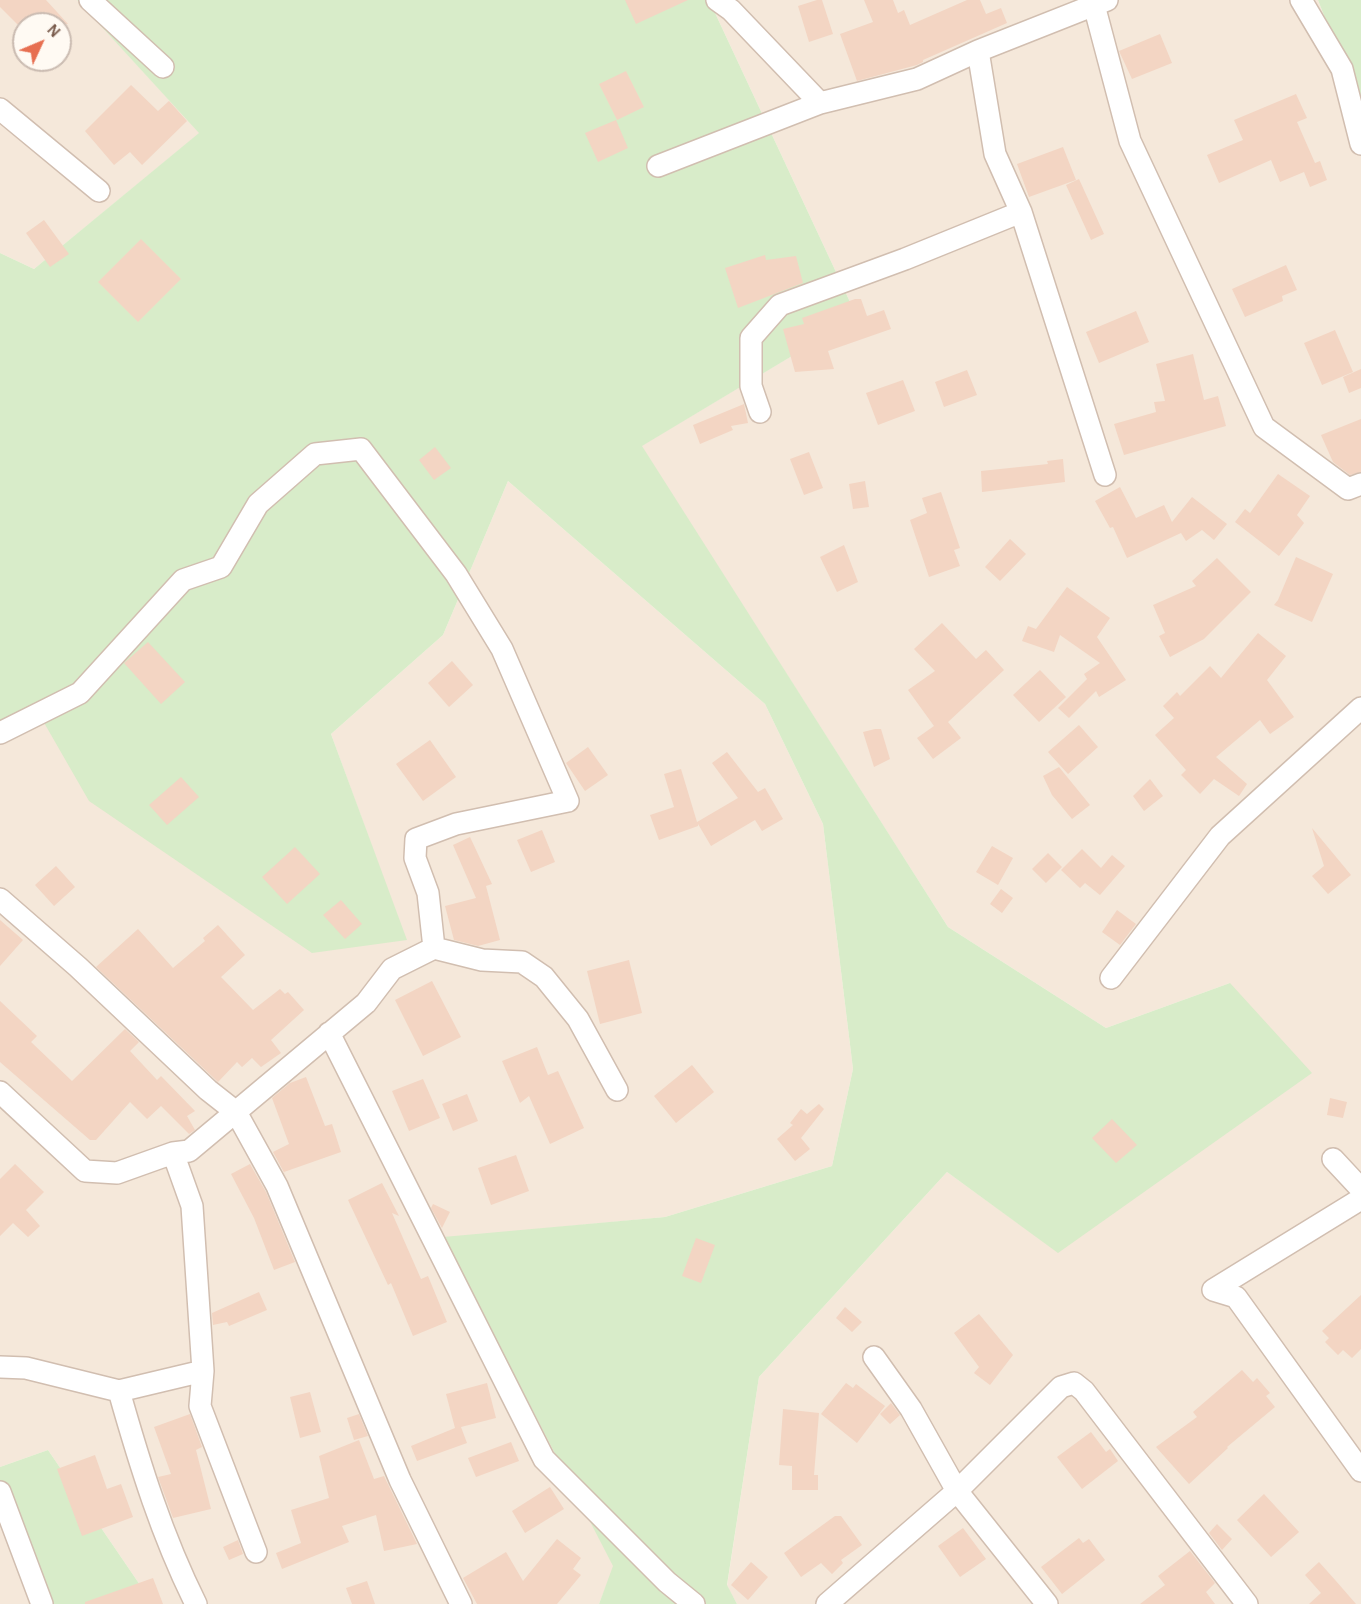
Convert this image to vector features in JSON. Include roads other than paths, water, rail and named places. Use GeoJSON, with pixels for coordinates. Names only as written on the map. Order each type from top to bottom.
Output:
{"type":"FeatureCollection","features":[{"type":"Feature","properties":{"kind":"street"},"geometry":{"type":"LineString","coordinates":[[90,0],[163,67]]}},
{"type":"Feature","properties":{"kind":"street"},"geometry":{"type":"LineString","coordinates":[[717,0],[731,10],[820,103]]}},
{"type":"Feature","properties":{"kind":"street"},"geometry":{"type":"LineString","coordinates":[[1301,0],[1342,69],[1361,144]]}},
{"type":"Feature","properties":{"kind":"street"},"geometry":{"type":"LineString","coordinates":[[658,166],[820,103],[917,79],[1097,2],[1130,141],[1264,428],[1357,492]]}},
{"type":"Feature","properties":{"kind":"street"},"geometry":{"type":"LineString","coordinates":[[978,51],[995,154],[1022,212],[1105,475]]}},
{"type":"Feature","properties":{"kind":"street"},"geometry":{"type":"LineString","coordinates":[[0,109],[99,191]]}},
{"type":"Feature","properties":{"kind":"street"},"geometry":{"type":"LineString","coordinates":[[760,412],[751,386],[750,338],[780,305],[905,259],[1022,212]]}},
{"type":"Feature","properties":{"kind":"street"},"geometry":{"type":"LineString","coordinates":[[0,733],[80,693],[183,580],[221,567],[258,504],[315,454],[361,449],[456,574],[502,649],[568,801],[456,824],[416,838],[415,858],[428,893],[434,948]]}},
{"type":"Feature","properties":{"kind":"street"},"geometry":{"type":"LineString","coordinates":[[1111,978],[1220,836],[1361,708]]}},
{"type":"Feature","properties":{"kind":"street"},"geometry":{"type":"LineString","coordinates":[[0,899],[78,967],[208,1090],[236,1112],[277,1186],[400,1480],[461,1604]]}},
{"type":"Feature","properties":{"kind":"street"},"geometry":{"type":"LineString","coordinates":[[0,1092],[85,1171],[117,1173],[173,1153],[189,1151],[366,1003],[392,969],[434,948],[482,960],[522,962],[544,977],[578,1020],[617,1090]]}},
{"type":"Feature","properties":{"kind":"street"},"geometry":{"type":"LineString","coordinates":[[329,1033],[544,1459],[667,1582],[694,1604]]}},
{"type":"Feature","properties":{"kind":"street"},"geometry":{"type":"LineString","coordinates":[[173,1153],[192,1206],[203,1371],[201,1406],[256,1552]]}},
{"type":"Feature","properties":{"kind":"street"},"geometry":{"type":"LineString","coordinates":[[1333,1159],[1361,1189]]}},
{"type":"Feature","properties":{"kind":"street"},"geometry":{"type":"LineString","coordinates":[[1361,1199],[1213,1290],[1236,1297],[1361,1472]]}},
{"type":"Feature","properties":{"kind":"street"},"geometry":{"type":"LineString","coordinates":[[874,1357],[911,1409],[957,1491],[1047,1604]]}},
{"type":"Feature","properties":{"kind":"street"},"geometry":{"type":"LineString","coordinates":[[0,1367],[26,1368],[119,1391],[203,1371]]}},
{"type":"Feature","properties":{"kind":"street"},"geometry":{"type":"LineString","coordinates":[[832,1602],[957,1491],[1061,1387],[1074,1383],[1084,1391],[1247,1604]]}},
{"type":"Feature","properties":{"kind":"street"},"geometry":{"type":"LineString","coordinates":[[119,1391],[139,1463],[170,1552],[196,1604]]}},
{"type":"Feature","properties":{"kind":"street"},"geometry":{"type":"LineString","coordinates":[[0,1492],[42,1604]]}}]}
